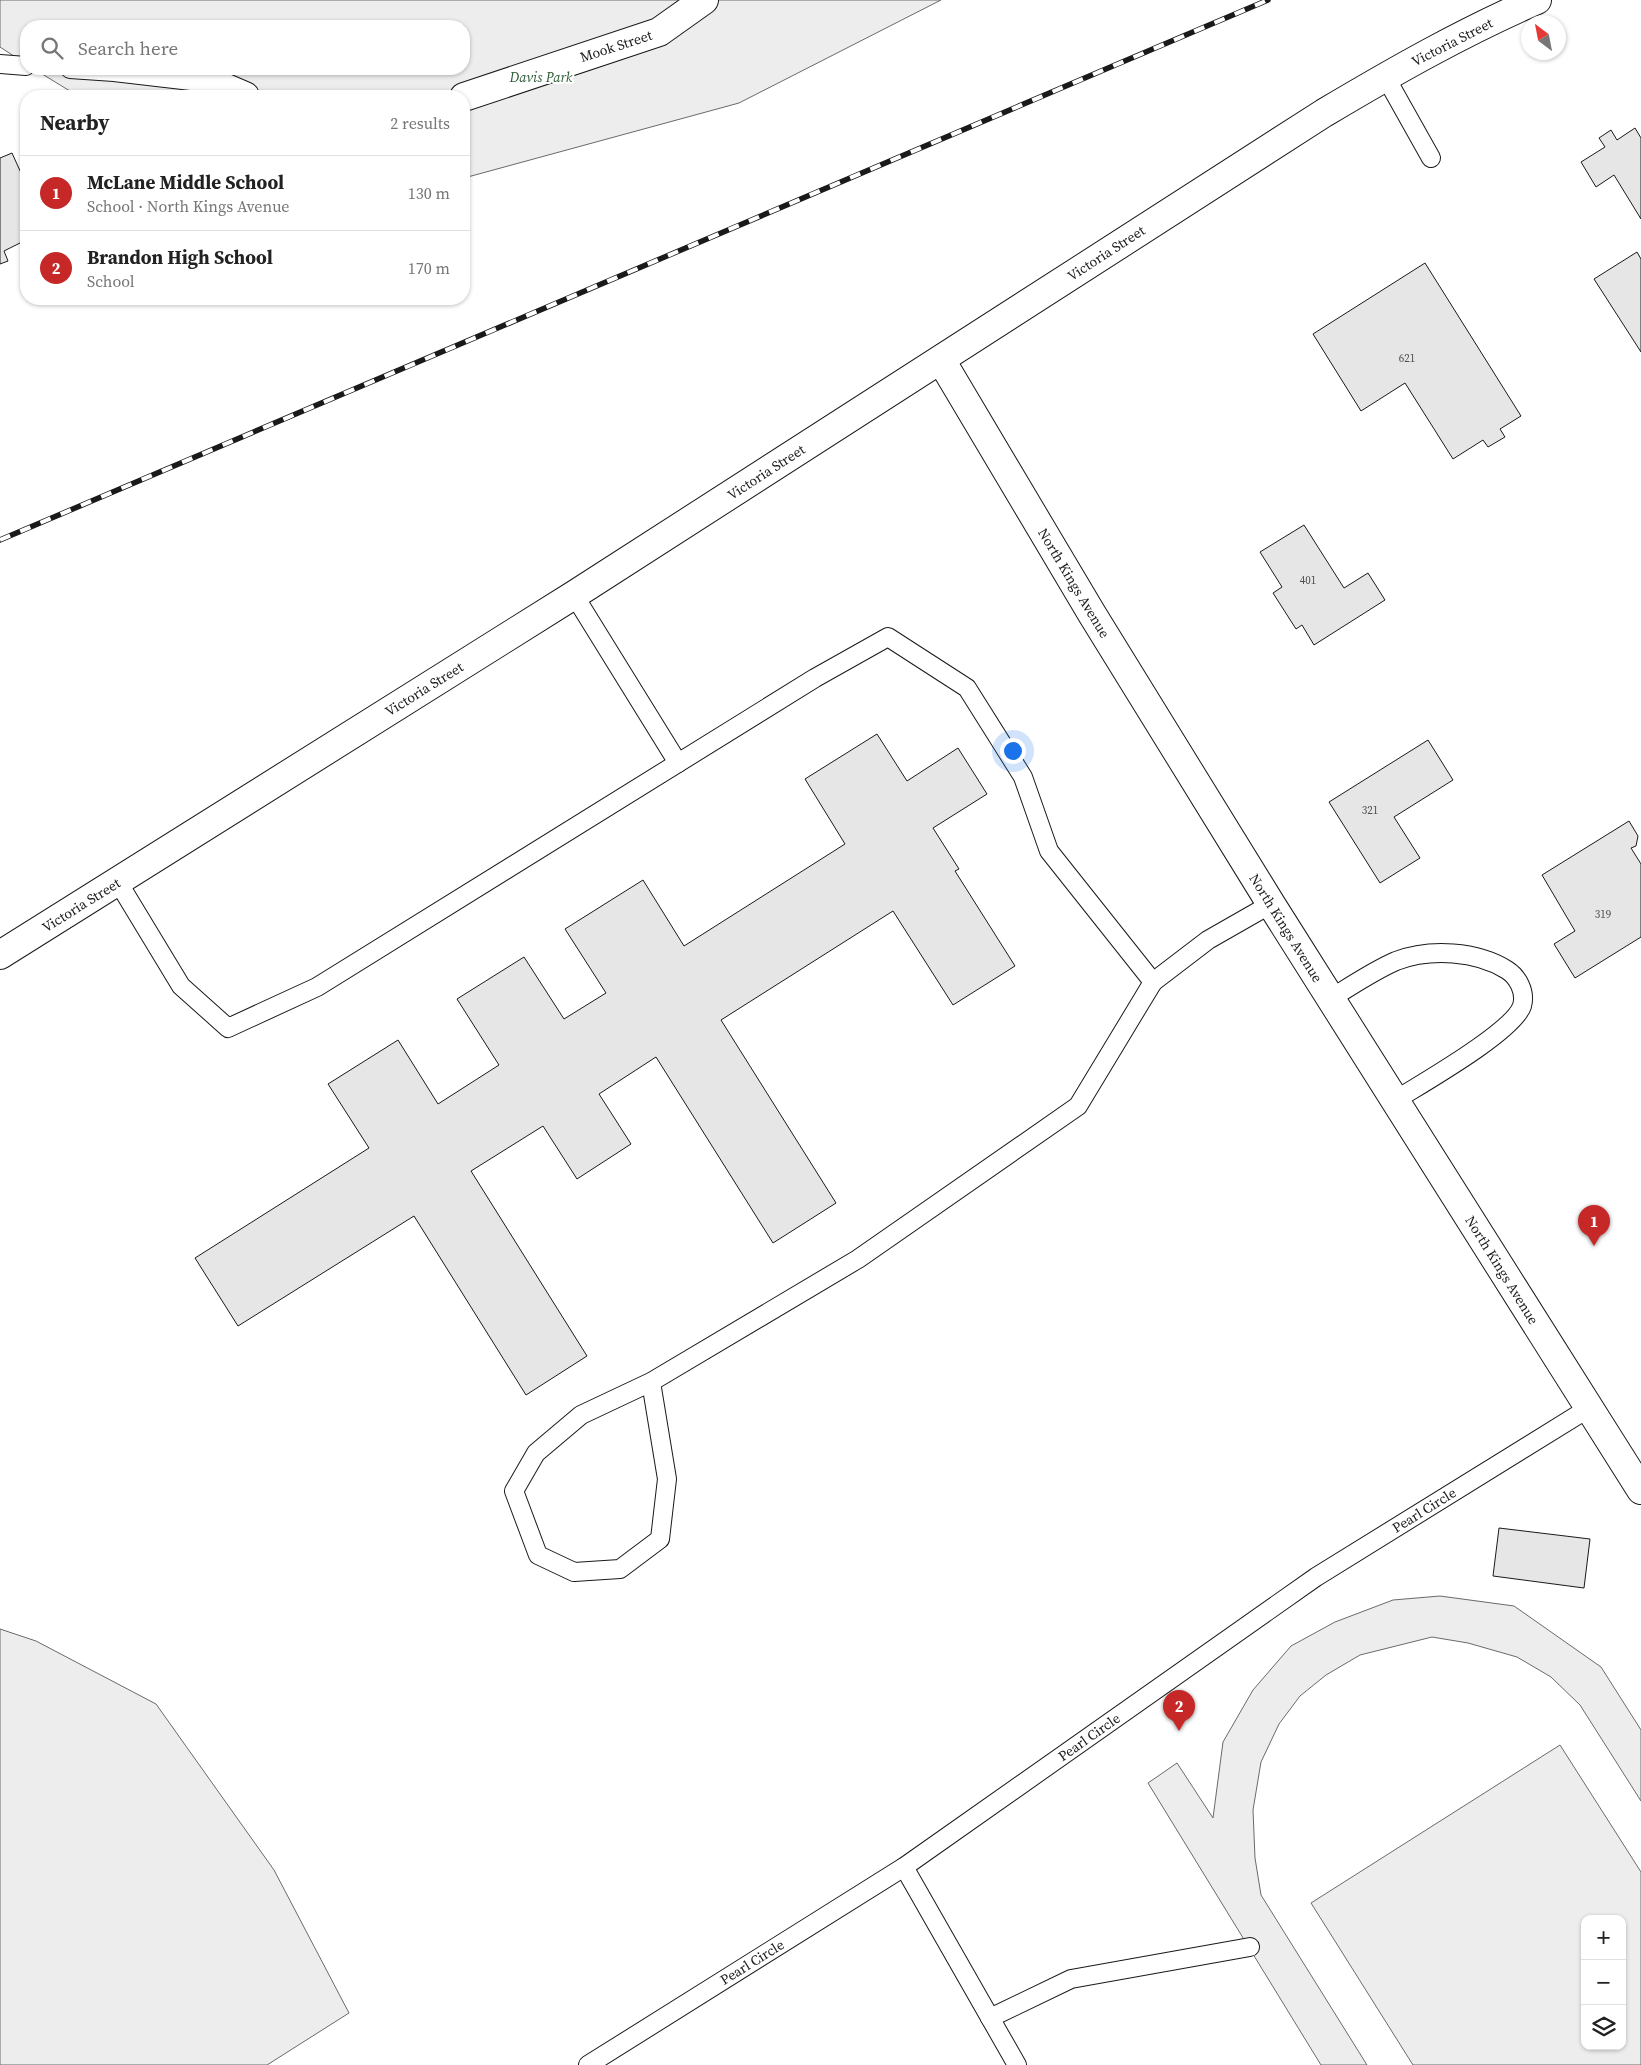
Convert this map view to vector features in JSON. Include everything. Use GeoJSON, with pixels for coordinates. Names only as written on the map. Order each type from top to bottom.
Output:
{"type":"FeatureCollection","features":[{"type":"Feature","properties":{"kind":"street","name":"Mook Street"},"geometry":{"type":"LineString","coordinates":[[470,95],[659,32],[704,0]]}},
{"type":"Feature","properties":{"kind":"street","name":"Victoria Street"},"geometry":{"type":"LineString","coordinates":[[0,956],[574,595],[1315,119],[1385,76],[1457,38],[1538,0]]}},
{"type":"Feature","properties":{"kind":"street"},"geometry":{"type":"LineString","coordinates":[[217,84],[231,90]]}},
{"type":"Feature","properties":{"kind":"street","name":"North Kings Avenue"},"geometry":{"type":"LineString","coordinates":[[940,360],[1092,614],[1270,904],[1641,1490]]}},
{"type":"Feature","properties":{"kind":"lane"},"geometry":{"type":"LineString","coordinates":[[0,64],[20,66]]}},
{"type":"Feature","properties":{"kind":"lane"},"geometry":{"type":"LineString","coordinates":[[140,75],[217,84]]}},
{"type":"Feature","properties":{"kind":"lane"},"geometry":{"type":"LineString","coordinates":[[1385,76],[1432,158]]}},
{"type":"Feature","properties":{"kind":"lane"},"geometry":{"type":"LineString","coordinates":[[574,595],[678,763]]}},
{"type":"Feature","properties":{"kind":"lane"},"geometry":{"type":"LineString","coordinates":[[118,882],[181,986],[228,1028],[317,987],[815,678],[888,638],[967,688],[1023,777],[1049,851],[1153,982]]}},
{"type":"Feature","properties":{"kind":"lane"},"geometry":{"type":"LineString","coordinates":[[651,1382],[667,1478],[660,1539],[620,1569],[574,1572],[538,1555],[514,1492],[536,1453],[581,1415],[651,1382],[858,1259],[1078,1106],[1153,982],[1208,940],[1270,904]]}},
{"type":"Feature","properties":{"kind":"lane"},"geometry":{"type":"LineString","coordinates":[[1330,999],[1397,961],[1430,954],[1462,954],[1494,962],[1514,974],[1522,989],[1522,1006],[1508,1026],[1394,1101]]}},
{"type":"Feature","properties":{"kind":"lane","name":"Pearl Circle"},"geometry":{"type":"LineString","coordinates":[[588,2065],[904,1867],[1316,1577],[1590,1408]]}},
{"type":"Feature","properties":{"kind":"lane"},"geometry":{"type":"LineString","coordinates":[[904,1867],[1017,2065]]}},
{"type":"Feature","properties":{"kind":"lane"},"geometry":{"type":"LineString","coordinates":[[990,2018],[1071,1979],[1250,1947]]}},
{"type":"Feature","properties":{"kind":"green space","name":"Davis Park"},"geometry":{"type":"Polygon","coordinates":[[[0,0],[941,0],[739,103],[470,176],[470,90],[68,90],[44,75],[470,75],[470,20],[20,20],[20,60],[0,47],[0,0]]]}},
{"type":"Feature","properties":{"kind":"green space"},"geometry":{"type":"Polygon","coordinates":[[[1440,1596],[1514,1606],[1601,1667],[1641,1730],[1641,1801],[1580,1705],[1551,1677],[1517,1657],[1468,1643],[1432,1637],[1360,1655],[1326,1675],[1300,1696],[1279,1724],[1261,1762],[1253,1810],[1255,1858],[1261,1895],[1367,2065],[1321,2065],[1148,1783],[1177,1763],[1213,1818],[1223,1742],[1253,1690],[1291,1646],[1335,1622],[1393,1600],[1440,1596]]]}},
{"type":"Feature","properties":{"kind":"green space"},"geometry":{"type":"Polygon","coordinates":[[[0,1629],[36,1641],[156,1704],[274,1870],[349,2013],[267,2065],[0,2065],[0,1629]]]}},
{"type":"Feature","properties":{"kind":"green space"},"geometry":{"type":"Polygon","coordinates":[[[1560,1745],[1641,1872],[1641,2065],[1413,2065],[1311,1903],[1560,1745]]]}},
{"type":"Feature","properties":{"kind":"building"},"geometry":{"type":"Polygon","coordinates":[[[1635,128],[1641,138],[1641,219],[1614,175],[1596,187],[1581,162],[1605,147],[1599,138],[1611,130],[1617,140],[1635,128]]]}},
{"type":"Feature","properties":{"kind":"building"},"geometry":{"type":"Polygon","coordinates":[[[12,153],[20,171],[20,243],[4,251],[8,261],[0,264],[0,158],[12,153]]]}},
{"type":"Feature","properties":{"kind":"building"},"geometry":{"type":"Polygon","coordinates":[[[1637,252],[1641,259],[1641,352],[1594,279],[1637,252]]]}},
{"type":"Feature","properties":{"kind":"building"},"geometry":{"type":"Polygon","coordinates":[[[1425,263],[1521,416],[1500,429],[1505,437],[1488,447],[1483,440],[1453,459],[1405,383],[1361,411],[1313,334],[1425,263]]]}},
{"type":"Feature","properties":{"kind":"building"},"geometry":{"type":"Polygon","coordinates":[[[1304,525],[1344,588],[1368,573],[1385,600],[1314,645],[1302,625],[1296,629],[1273,593],[1282,587],[1260,552],[1304,525]]]}},
{"type":"Feature","properties":{"kind":"building"},"geometry":{"type":"Polygon","coordinates":[[[877,734],[907,781],[958,748],[987,794],[933,828],[959,869],[955,871],[1015,966],[953,1005],[893,911],[721,1020],[836,1203],[773,1243],[656,1057],[599,1094],[631,1144],[577,1179],[543,1126],[471,1171],[587,1356],[526,1395],[414,1216],[238,1326],[195,1258],[369,1148],[328,1084],[398,1040],[438,1104],[499,1065],[457,999],[524,957],[564,1019],[606,993],[565,929],[643,880],[684,946],[845,844],[805,779],[877,734]]]}},
{"type":"Feature","properties":{"kind":"building"},"geometry":{"type":"Polygon","coordinates":[[[1428,740],[1453,780],[1394,817],[1420,858],[1380,883],[1329,802],[1428,740]]]}},
{"type":"Feature","properties":{"kind":"building"},"geometry":{"type":"Polygon","coordinates":[[[1629,821],[1638,836],[1636,846],[1631,848],[1641,864],[1641,937],[1575,978],[1554,944],[1575,931],[1542,875],[1629,821]]]}},
{"type":"Feature","properties":{"kind":"building"},"geometry":{"type":"Polygon","coordinates":[[[1499,1528],[1590,1539],[1584,1588],[1493,1576],[1499,1528]]]}},
{"type":"Feature","properties":{"kind":"railway"},"geometry":{"type":"LineString","coordinates":[[0,540],[1268,0]]}},
{"type":"Feature","properties":{"kind":"place","name":"McLane Middle School"},"geometry":{"type":"Point","coordinates":[1594,1246]}},
{"type":"Feature","properties":{"kind":"place","name":"Brandon High School"},"geometry":{"type":"Point","coordinates":[1179,1731]}}]}
